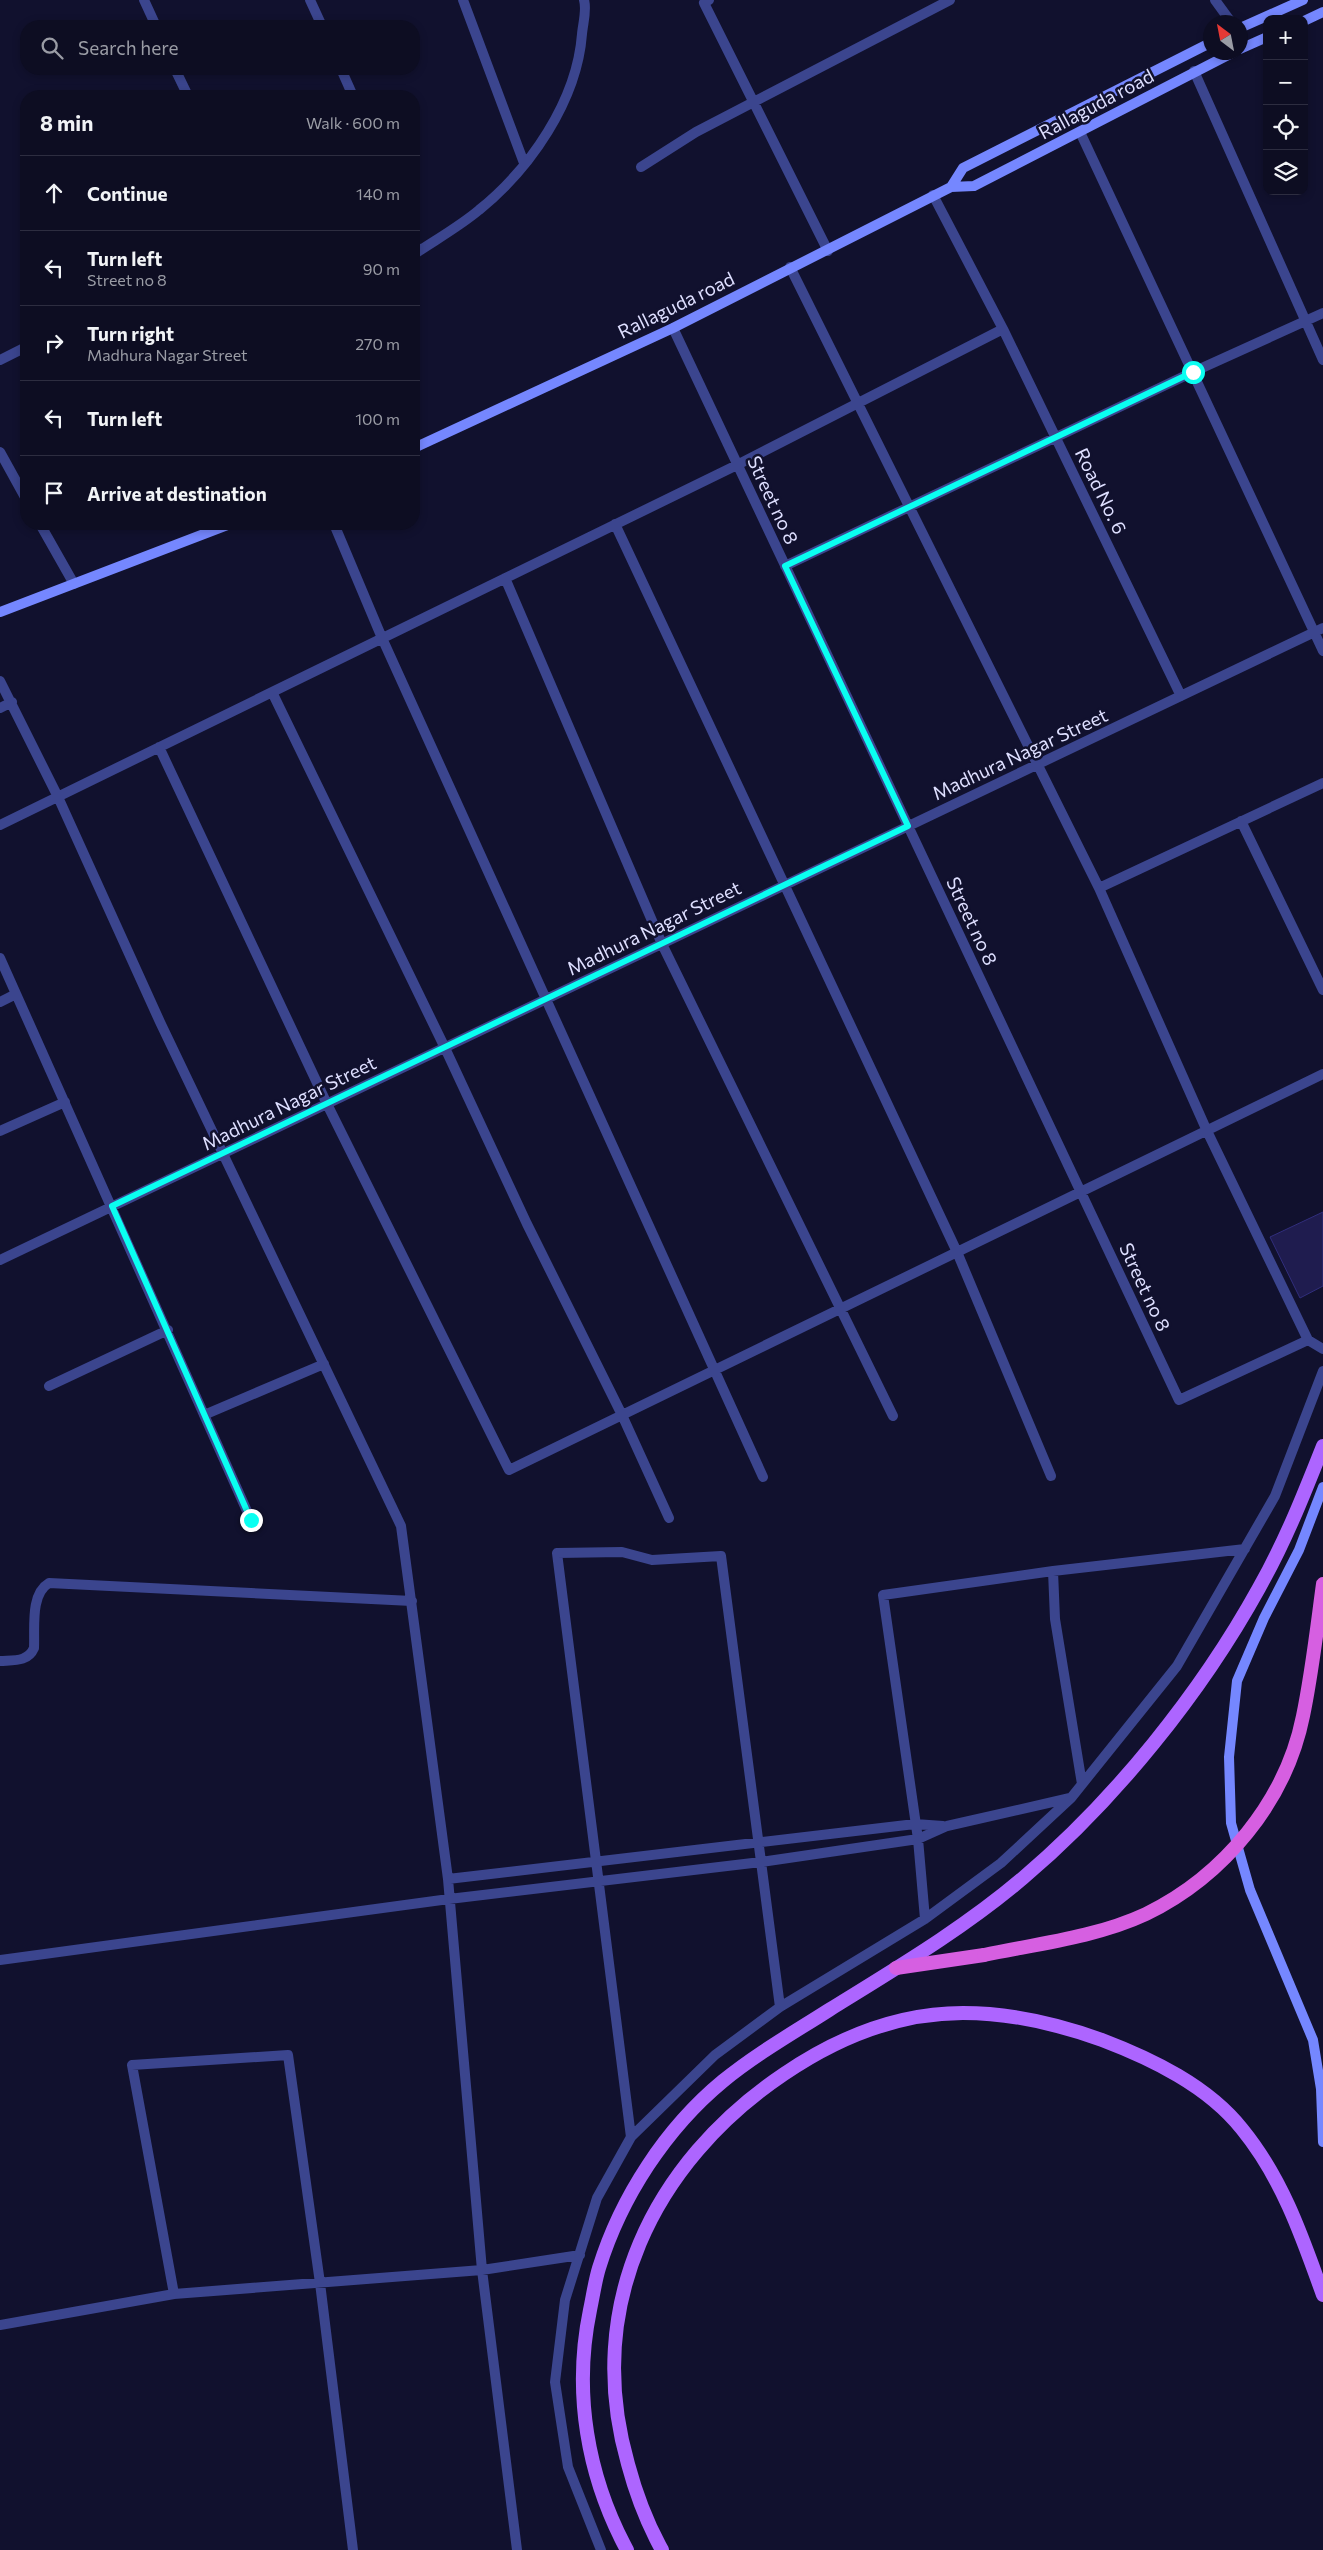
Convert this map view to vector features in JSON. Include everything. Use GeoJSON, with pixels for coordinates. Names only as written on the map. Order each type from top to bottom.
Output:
{"type":"FeatureCollection","features":[{"type":"Feature","properties":{"kind":"highway"},"geometry":{"type":"LineString","coordinates":[[896,1968],[984,1955],[1100,1930],[1145,1914],[1183,1893],[1218,1865],[1255,1822],[1274,1794],[1289,1763],[1303,1717],[1323,1584]]}},
{"type":"Feature","properties":{"kind":"main road"},"geometry":{"type":"LineString","coordinates":[[1248,24],[1303,0]]}},
{"type":"Feature","properties":{"kind":"main road"},"geometry":{"type":"LineString","coordinates":[[1308,19],[1323,12]]}},
{"type":"Feature","properties":{"kind":"main road"},"geometry":{"type":"LineString","coordinates":[[1248,45],[1263,39]]}},
{"type":"Feature","properties":{"kind":"main road","name":"Rallaguda road"},"geometry":{"type":"LineString","coordinates":[[963,168],[1203,47]]}},
{"type":"Feature","properties":{"kind":"main road","name":"Rallaguda road"},"geometry":{"type":"LineString","coordinates":[[420,445],[673,328],[790,267],[828,251],[933,195],[951,187],[974,186],[1217,60]]}},
{"type":"Feature","properties":{"kind":"main road"},"geometry":{"type":"LineString","coordinates":[[951,187],[963,168],[974,186]]}},
{"type":"Feature","properties":{"kind":"main road"},"geometry":{"type":"LineString","coordinates":[[0,612],[214,530]]}},
{"type":"Feature","properties":{"kind":"main road"},"geometry":{"type":"LineString","coordinates":[[627,2550],[594,2469],[585,2430],[582,2374],[587,2326],[598,2269],[616,2225],[635,2187],[657,2151],[686,2117],[722,2082],[770,2046],[896,1968],[974,1916],[1022,1879],[1121,1783],[1218,1655],[1259,1588],[1295,1516],[1323,1446]]}},
{"type":"Feature","properties":{"kind":"main road"},"geometry":{"type":"LineString","coordinates":[[1323,1487],[1299,1550],[1264,1618],[1237,1681],[1229,1757],[1231,1822],[1250,1890],[1313,2040],[1321,2089],[1323,2142]]}},
{"type":"Feature","properties":{"kind":"main road"},"geometry":{"type":"LineString","coordinates":[[662,2550],[651,2530],[634,2488],[620,2439],[614,2396],[612,2355],[618,2312],[637,2249],[668,2189],[695,2151],[727,2117],[772,2082],[816,2052],[857,2033],[903,2020],[961,2013],[1013,2016],[1076,2031],[1128,2050],[1174,2074],[1210,2099],[1240,2125],[1265,2158],[1286,2197],[1323,2295]]}},
{"type":"Feature","properties":{"kind":"street"},"geometry":{"type":"LineString","coordinates":[[144,0],[153,20]]}},
{"type":"Feature","properties":{"kind":"street"},"geometry":{"type":"LineString","coordinates":[[310,0],[319,20]]}},
{"type":"Feature","properties":{"kind":"street"},"geometry":{"type":"LineString","coordinates":[[463,0],[524,163]]}},
{"type":"Feature","properties":{"kind":"street"},"geometry":{"type":"LineString","coordinates":[[420,252],[480,210],[524,163],[550,131],[567,93],[581,52],[584,0]]}},
{"type":"Feature","properties":{"kind":"street"},"geometry":{"type":"LineString","coordinates":[[709,0],[704,2],[828,251]]}},
{"type":"Feature","properties":{"kind":"street"},"geometry":{"type":"LineString","coordinates":[[641,167],[696,132],[950,0]]}},
{"type":"Feature","properties":{"kind":"street"},"geometry":{"type":"LineString","coordinates":[[1215,0],[1226,15]]}},
{"type":"Feature","properties":{"kind":"street"},"geometry":{"type":"LineString","coordinates":[[1194,71],[1323,360]]}},
{"type":"Feature","properties":{"kind":"street"},"geometry":{"type":"LineString","coordinates":[[178,75],[185,90]]}},
{"type":"Feature","properties":{"kind":"street"},"geometry":{"type":"LineString","coordinates":[[344,75],[350,90]]}},
{"type":"Feature","properties":{"kind":"street"},"geometry":{"type":"LineString","coordinates":[[1080,132],[1193,372],[1319,630],[1323,651]]}},
{"type":"Feature","properties":{"kind":"street","name":"Road No. 6"},"geometry":{"type":"LineString","coordinates":[[933,195],[1003,329],[1181,696]]}},
{"type":"Feature","properties":{"kind":"street"},"geometry":{"type":"LineString","coordinates":[[790,267],[856,404],[1098,888],[1207,1131],[1308,1340],[1323,1349]]}},
{"type":"Feature","properties":{"kind":"street"},"geometry":{"type":"LineString","coordinates":[[785,566],[1193,372],[1323,313]]}},
{"type":"Feature","properties":{"kind":"street","name":"Street no 8"},"geometry":{"type":"LineString","coordinates":[[673,328],[1179,1400],[1308,1340]]}},
{"type":"Feature","properties":{"kind":"street"},"geometry":{"type":"LineString","coordinates":[[0,825],[737,465],[1003,329]]}},
{"type":"Feature","properties":{"kind":"street"},"geometry":{"type":"LineString","coordinates":[[0,360],[20,350]]}},
{"type":"Feature","properties":{"kind":"street"},"geometry":{"type":"LineString","coordinates":[[0,452],[20,488]]}},
{"type":"Feature","properties":{"kind":"street"},"geometry":{"type":"LineString","coordinates":[[615,524],[957,1252],[1050,1476]]}},
{"type":"Feature","properties":{"kind":"street"},"geometry":{"type":"LineString","coordinates":[[43,530],[74,584]]}},
{"type":"Feature","properties":{"kind":"street"},"geometry":{"type":"LineString","coordinates":[[337,530],[382,638],[763,1477]]}},
{"type":"Feature","properties":{"kind":"street"},"geometry":{"type":"LineString","coordinates":[[505,578],[662,944],[893,1416]]}},
{"type":"Feature","properties":{"kind":"street","name":"Madhura Nagar Street"},"geometry":{"type":"LineString","coordinates":[[0,1260],[1319,630]]}},
{"type":"Feature","properties":{"kind":"street"},"geometry":{"type":"LineString","coordinates":[[0,681],[58,797],[160,1022],[401,1526],[448,1879],[482,2270],[517,2550]]}},
{"type":"Feature","properties":{"kind":"street"},"geometry":{"type":"LineString","coordinates":[[272,692],[446,1048],[527,1224],[622,1415],[669,1518]]}},
{"type":"Feature","properties":{"kind":"street"},"geometry":{"type":"LineString","coordinates":[[0,708],[12,702]]}},
{"type":"Feature","properties":{"kind":"street"},"geometry":{"type":"LineString","coordinates":[[159,747],[327,1104],[509,1470],[1323,1074]]}},
{"type":"Feature","properties":{"kind":"street"},"geometry":{"type":"LineString","coordinates":[[1098,888],[1323,782]]}},
{"type":"Feature","properties":{"kind":"street"},"geometry":{"type":"LineString","coordinates":[[1242,821],[1323,990]]}},
{"type":"Feature","properties":{"kind":"street"},"geometry":{"type":"LineString","coordinates":[[0,958],[168,1330],[251,1520]]}},
{"type":"Feature","properties":{"kind":"street"},"geometry":{"type":"LineString","coordinates":[[0,1002],[16,994]]}},
{"type":"Feature","properties":{"kind":"street"},"geometry":{"type":"LineString","coordinates":[[0,1131],[65,1102]]}},
{"type":"Feature","properties":{"kind":"street"},"geometry":{"type":"LineString","coordinates":[[49,1386],[168,1330]]}},
{"type":"Feature","properties":{"kind":"street"},"geometry":{"type":"LineString","coordinates":[[204,1415],[324,1364]]}},
{"type":"Feature","properties":{"kind":"street"},"geometry":{"type":"LineString","coordinates":[[601,2550],[568,2467],[555,2382],[566,2300],[597,2198],[631,2137],[715,2055],[780,2007],[925,1919],[1002,1863],[1071,1798],[1177,1666],[1275,1496],[1323,1371]]}},
{"type":"Feature","properties":{"kind":"street"},"geometry":{"type":"LineString","coordinates":[[925,1919],[918,1839],[883,1594],[1053,1571],[1246,1549]]}},
{"type":"Feature","properties":{"kind":"street"},"geometry":{"type":"LineString","coordinates":[[631,2137],[557,1553],[622,1552],[652,1560],[720,1556],[780,2007]]}},
{"type":"Feature","properties":{"kind":"street"},"geometry":{"type":"LineString","coordinates":[[1053,1571],[1055,1619],[1082,1784]]}},
{"type":"Feature","properties":{"kind":"street"},"geometry":{"type":"LineString","coordinates":[[0,1661],[25,1659],[31,1655],[34,1648],[38,1594],[43,1587],[50,1583],[412,1601]]}},
{"type":"Feature","properties":{"kind":"street"},"geometry":{"type":"LineString","coordinates":[[0,1960],[449,1899],[761,1862],[918,1839],[947,1826],[1071,1798]]}},
{"type":"Feature","properties":{"kind":"street"},"geometry":{"type":"LineString","coordinates":[[448,1879],[915,1824],[947,1826]]}},
{"type":"Feature","properties":{"kind":"street"},"geometry":{"type":"LineString","coordinates":[[174,2294],[132,2065],[288,2054],[320,2283],[354,2550]]}},
{"type":"Feature","properties":{"kind":"street"},"geometry":{"type":"LineString","coordinates":[[0,2325],[174,2294],[482,2270],[580,2255]]}},
{"type":"Feature","properties":{"kind":"building"},"geometry":{"type":"Polygon","coordinates":[[[1323,1212],[1323,1286],[1300,1298],[1270,1237],[1323,1212]]]}},
{"type":"Feature","properties":{"kind":"route"},"geometry":{"type":"LineString","coordinates":[[251,1520],[112,1206],[908,826],[785,566],[1193,372]]}}]}
